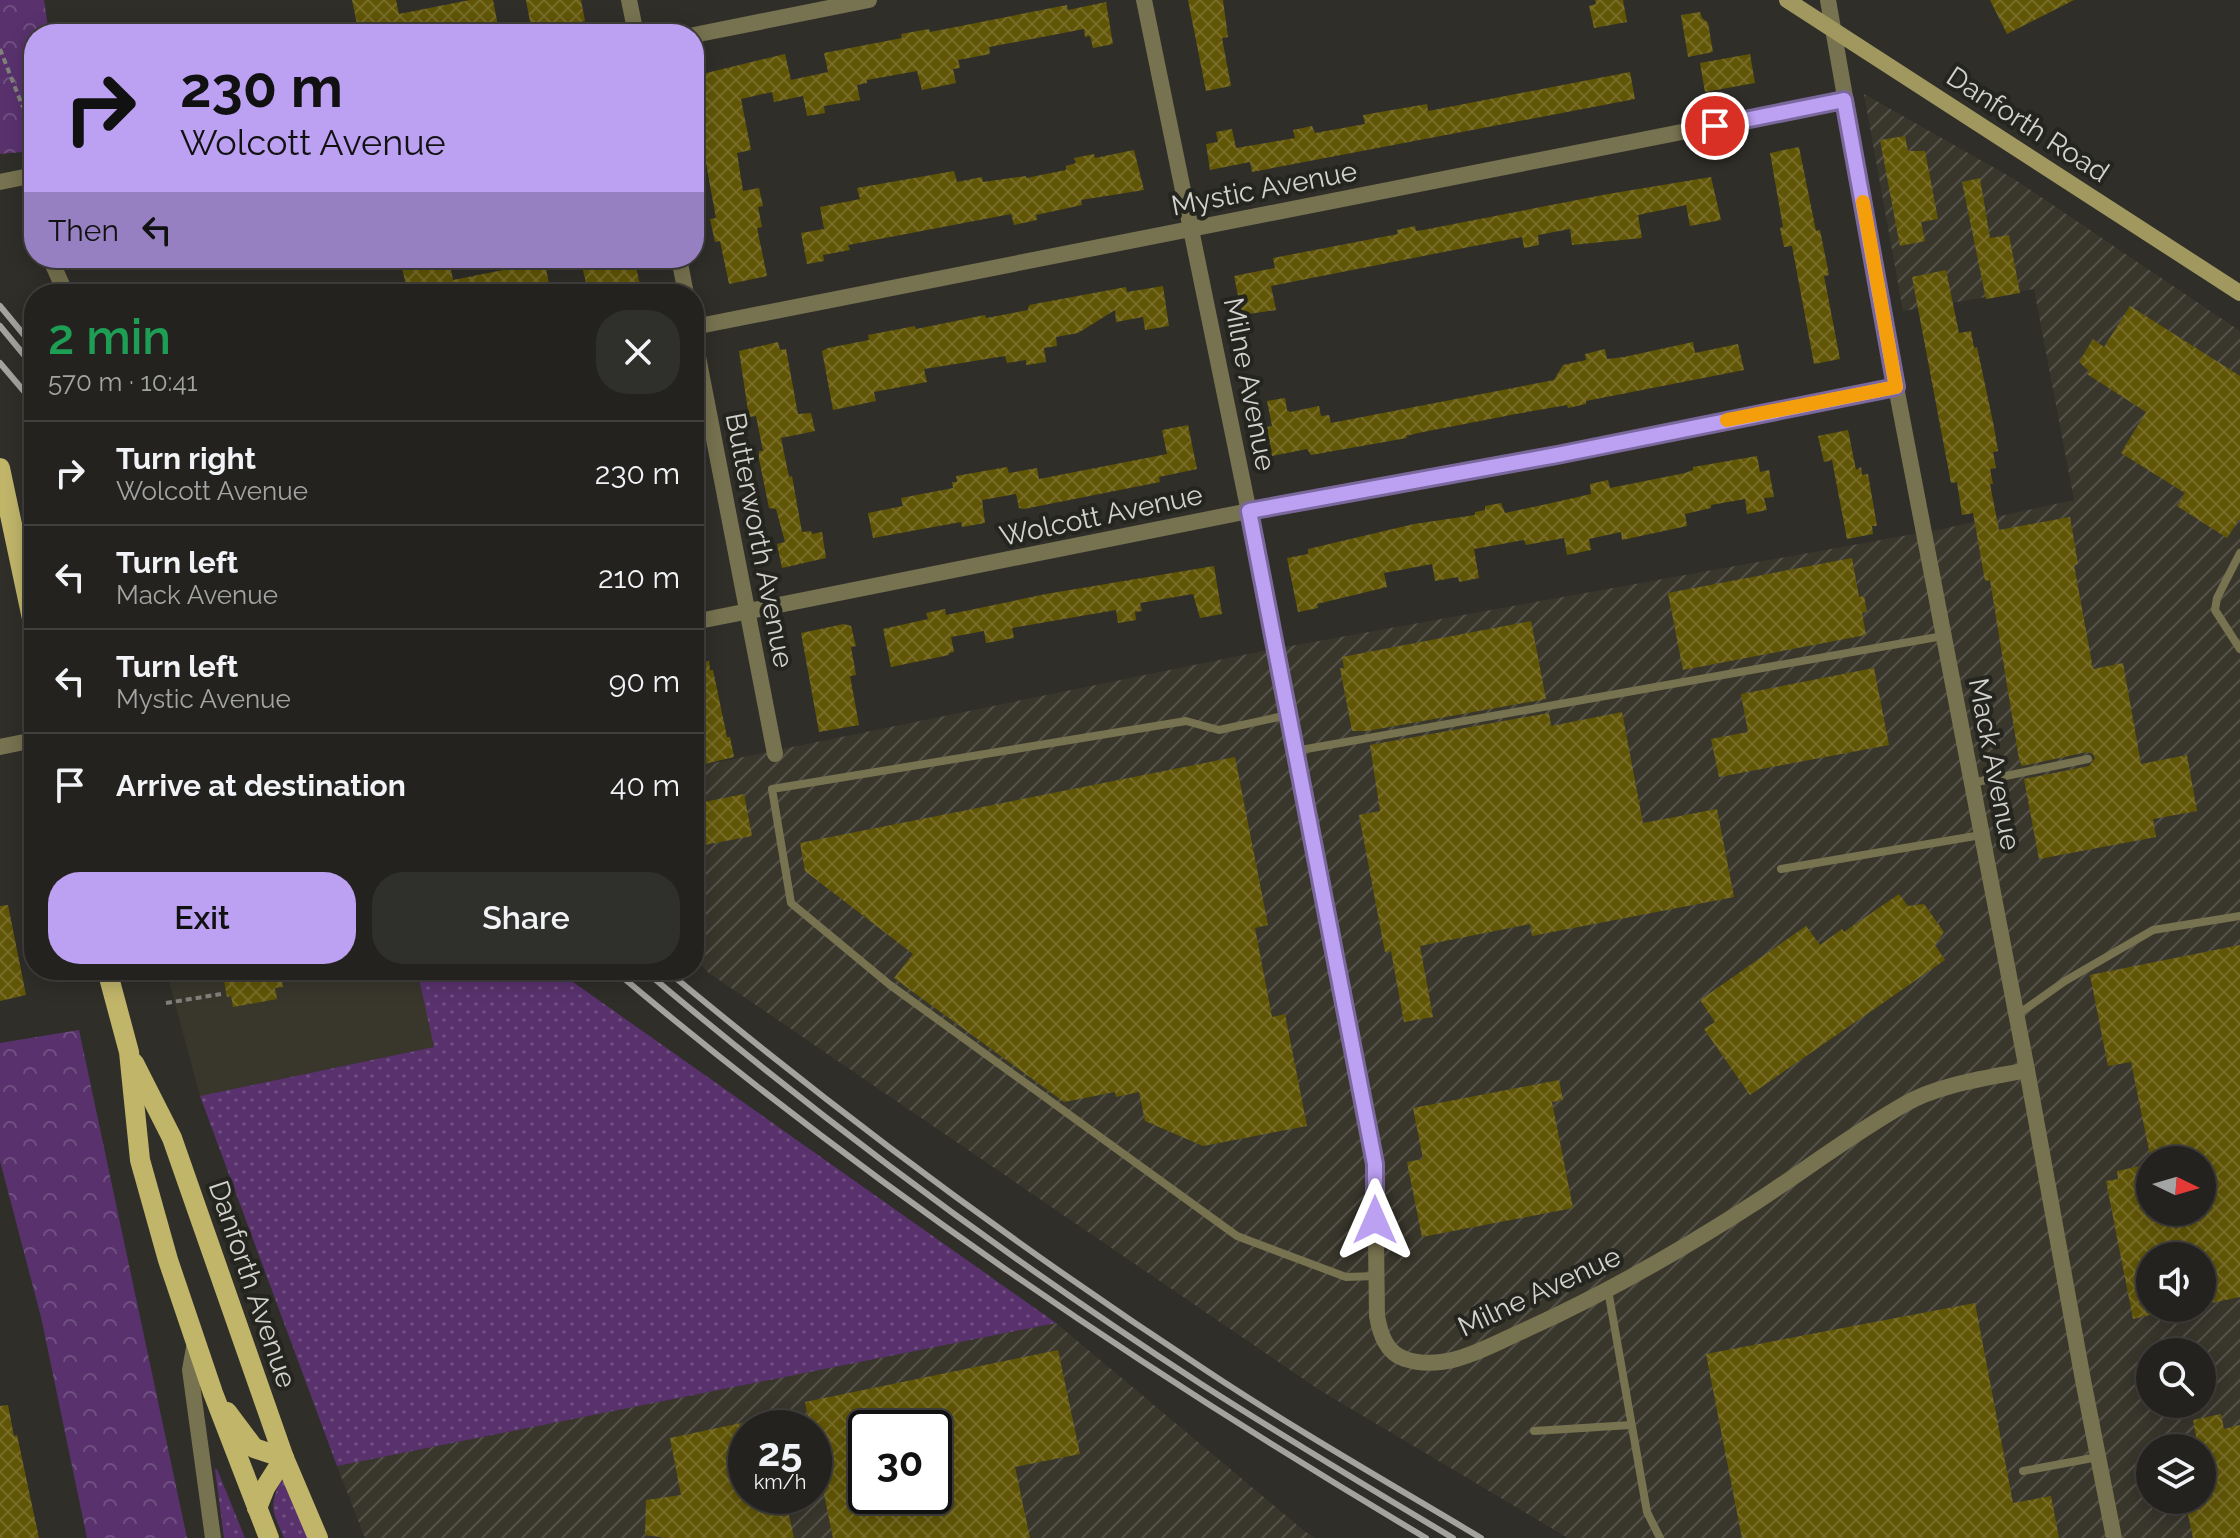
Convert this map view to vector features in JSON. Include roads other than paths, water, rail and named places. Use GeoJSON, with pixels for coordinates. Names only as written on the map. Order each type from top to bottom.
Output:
{"type":"FeatureCollection","features":[{"type":"Feature","properties":{"kind":"main road","name":"Danforth Road"},"geometry":{"type":"LineString","coordinates":[[1787,0],[2240,293]]}},
{"type":"Feature","properties":{"kind":"main road"},"geometry":{"type":"LineString","coordinates":[[0,468],[24,581]]}},
{"type":"Feature","properties":{"kind":"main road","name":"Danforth Avenue"},"geometry":{"type":"LineString","coordinates":[[110,980],[129,1052],[140,1160],[168,1260],[213,1393],[269,1538]]}},
{"type":"Feature","properties":{"kind":"main road","name":"Danforth Avenue"},"geometry":{"type":"LineString","coordinates":[[129,1052],[172,1138],[284,1458],[318,1538]]}},
{"type":"Feature","properties":{"kind":"main road"},"geometry":{"type":"LineString","coordinates":[[213,1393],[254,1448],[284,1458],[265,1488],[257,1508]]}},
{"type":"Feature","properties":{"kind":"street"},"geometry":{"type":"LineString","coordinates":[[629,0],[634,24]]}},
{"type":"Feature","properties":{"kind":"street"},"geometry":{"type":"LineString","coordinates":[[704,33],[869,0]]}},
{"type":"Feature","properties":{"kind":"street","name":"Milne Avenue"},"geometry":{"type":"LineString","coordinates":[[1144,0],[1249,511],[1375,1164],[1377,1316],[1383,1340],[1392,1352],[1403,1359],[1427,1363],[1470,1354],[1646,1270],[1908,1102],[1965,1083],[2027,1070]]}},
{"type":"Feature","properties":{"kind":"street","name":"Mack Avenue"},"geometry":{"type":"LineString","coordinates":[[1828,0],[1896,387],[2114,1538]]}},
{"type":"Feature","properties":{"kind":"street","name":"Mystic Avenue"},"geometry":{"type":"LineString","coordinates":[[704,325],[1844,100]]}},
{"type":"Feature","properties":{"kind":"street"},"geometry":{"type":"LineString","coordinates":[[0,182],[24,177]]}},
{"type":"Feature","properties":{"kind":"street","name":"Butterworth Avenue"},"geometry":{"type":"LineString","coordinates":[[704,386],[775,754]]}},
{"type":"Feature","properties":{"kind":"street","name":"Wolcott Avenue"},"geometry":{"type":"LineString","coordinates":[[704,620],[1896,387]]}},
{"type":"Feature","properties":{"kind":"street"},"geometry":{"type":"LineString","coordinates":[[0,747],[24,742]]}},
{"type":"Feature","properties":{"kind":"street"},"geometry":{"type":"LineString","coordinates":[[195,1342],[190,1370],[213,1538]]}},
{"type":"Feature","properties":{"kind":"lane"},"geometry":{"type":"LineString","coordinates":[[2240,553],[2217,598],[2215,610],[2240,649]]}},
{"type":"Feature","properties":{"kind":"lane"},"geometry":{"type":"LineString","coordinates":[[1295,751],[1944,636]]}},
{"type":"Feature","properties":{"kind":"lane"},"geometry":{"type":"LineString","coordinates":[[1289,714],[1219,730],[1186,721],[772,789],[791,903],[890,985],[1237,1236],[1346,1277],[1376,1276]]}},
{"type":"Feature","properties":{"kind":"lane"},"geometry":{"type":"LineString","coordinates":[[1972,783],[2088,759]]}},
{"type":"Feature","properties":{"kind":"lane"},"geometry":{"type":"LineString","coordinates":[[1781,869],[1982,835]]}},
{"type":"Feature","properties":{"kind":"lane"},"geometry":{"type":"LineString","coordinates":[[2017,1015],[2065,981],[2153,930],[2240,916]]}},
{"type":"Feature","properties":{"kind":"lane"},"geometry":{"type":"LineString","coordinates":[[1608,1290],[1647,1512],[1660,1538]]}},
{"type":"Feature","properties":{"kind":"lane"},"geometry":{"type":"LineString","coordinates":[[1534,1431],[1631,1425]]}},
{"type":"Feature","properties":{"kind":"lane"},"geometry":{"type":"LineString","coordinates":[[2023,1471],[2098,1457]]}},
{"type":"Feature","properties":{"kind":"railway"},"geometry":{"type":"LineString","coordinates":[[0,306],[24,335]]}},
{"type":"Feature","properties":{"kind":"railway"},"geometry":{"type":"LineString","coordinates":[[0,326],[24,355]]}},
{"type":"Feature","properties":{"kind":"railway"},"geometry":{"type":"LineString","coordinates":[[0,363],[24,391]]}},
{"type":"Feature","properties":{"kind":"railway"},"geometry":{"type":"LineString","coordinates":[[626,980],[808,1125],[1008,1271],[1214,1408],[1426,1538]]}},
{"type":"Feature","properties":{"kind":"railway"},"geometry":{"type":"LineString","coordinates":[[656,980],[846,1133],[1057,1287],[1232,1404],[1453,1538]]}},
{"type":"Feature","properties":{"kind":"railway"},"geometry":{"type":"LineString","coordinates":[[678,980],[864,1128],[1067,1277],[1241,1393],[1481,1538]]}}]}
